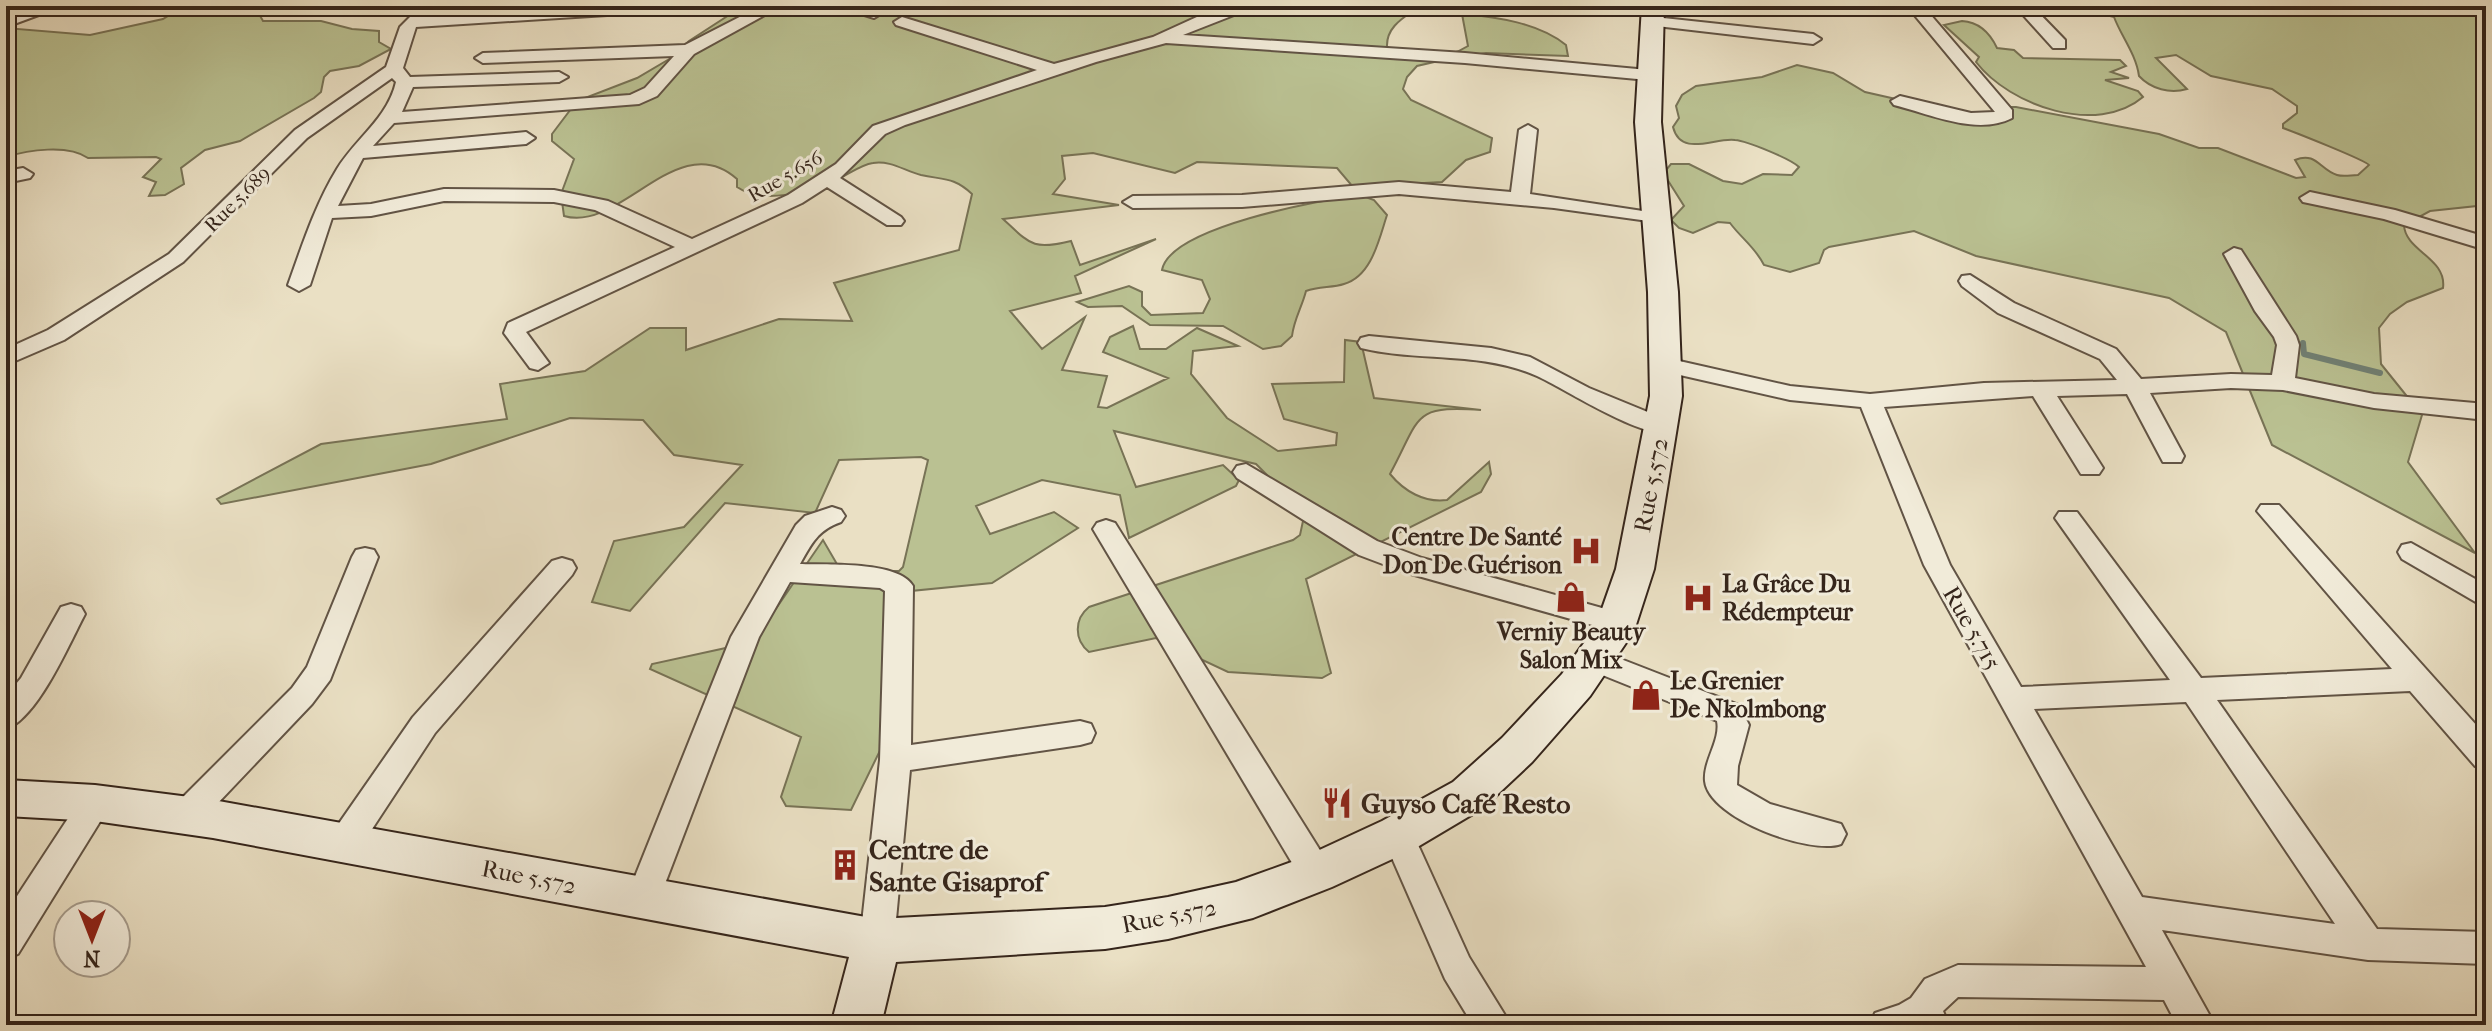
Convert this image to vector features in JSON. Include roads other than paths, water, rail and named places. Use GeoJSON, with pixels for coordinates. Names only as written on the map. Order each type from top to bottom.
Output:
{"type":"FeatureCollection","features":[{"type":"Feature","properties":{"kind":"street"},"geometry":{"type":"LineString","coordinates":[[6,22],[55,6]]}},
{"type":"Feature","properties":{"kind":"street"},"geometry":{"type":"LineString","coordinates":[[299,285],[325,213],[357,153],[399,104],[399,75],[411,23],[432,6]]}},
{"type":"Feature","properties":{"kind":"street"},"geometry":{"type":"LineString","coordinates":[[389,118],[633,100],[651,92],[688,50],[773,6]]}},
{"type":"Feature","properties":{"kind":"street"},"geometry":{"type":"LineString","coordinates":[[844,6],[874,13]]}},
{"type":"Feature","properties":{"kind":"street","name":"Rue 5.656"},"geometry":{"type":"LineString","coordinates":[[538,363],[515,333],[516,328],[785,204],[828,179],[879,130],[1054,70],[1159,40],[1211,10],[1249,6]]}},
{"type":"Feature","properties":{"kind":"street"},"geometry":{"type":"LineString","coordinates":[[1900,101],[1978,119],[1994,120],[2006,114],[1915,6]]}},
{"type":"Feature","properties":{"kind":"street"},"geometry":{"type":"LineString","coordinates":[[2023,6],[2059,44]]}},
{"type":"Feature","properties":{"kind":"street"},"geometry":{"type":"LineString","coordinates":[[411,23],[607,10]]}},
{"type":"Feature","properties":{"kind":"street"},"geometry":{"type":"LineString","coordinates":[[1653,14],[1813,39]]}},
{"type":"Feature","properties":{"kind":"street","name":"Rue 5.572"},"geometry":{"type":"LineString","coordinates":[[6,798],[95,803],[186,815],[877,941],[1105,928],[1236,903],[1316,873],[1398,835],[1468,795],[1517,750],[1595,660],[1617,622],[1635,569],[1663,427],[1666,365],[1648,75],[1653,14]]}},
{"type":"Feature","properties":{"kind":"street"},"geometry":{"type":"LineString","coordinates":[[902,22],[1054,70]]}},
{"type":"Feature","properties":{"kind":"street"},"geometry":{"type":"LineString","coordinates":[[1159,40],[1186,39],[1465,58],[1648,75]]}},
{"type":"Feature","properties":{"kind":"street"},"geometry":{"type":"LineString","coordinates":[[483,58],[688,50]]}},
{"type":"Feature","properties":{"kind":"street"},"geometry":{"type":"LineString","coordinates":[[399,75],[559,77]]}},
{"type":"Feature","properties":{"kind":"street","name":"Rue 5.689"},"geometry":{"type":"LineString","coordinates":[[6,358],[56,335],[176,258],[249,189],[301,134],[399,75]]}},
{"type":"Feature","properties":{"kind":"street"},"geometry":{"type":"LineString","coordinates":[[1520,200],[1528,130]]}},
{"type":"Feature","properties":{"kind":"street"},"geometry":{"type":"LineString","coordinates":[[357,153],[526,138]]}},
{"type":"Feature","properties":{"kind":"street"},"geometry":{"type":"LineString","coordinates":[[828,179],[894,221]]}},
{"type":"Feature","properties":{"kind":"street"},"geometry":{"type":"LineString","coordinates":[[1133,202],[1242,201],[1399,188],[1520,200],[1656,219]]}},
{"type":"Feature","properties":{"kind":"street"},"geometry":{"type":"LineString","coordinates":[[325,213],[371,210],[444,195],[554,196],[601,205],[693,247]]}},
{"type":"Feature","properties":{"kind":"street"},"geometry":{"type":"LineString","coordinates":[[2310,198],[2388,214],[2486,244]]}},
{"type":"Feature","properties":{"kind":"street"},"geometry":{"type":"LineString","coordinates":[[2234,254],[2288,345],[2283,383]]}},
{"type":"Feature","properties":{"kind":"street"},"geometry":{"type":"LineString","coordinates":[[1970,281],[2016,313],[2108,354],[2135,387],[2172,456]]}},
{"type":"Feature","properties":{"kind":"street"},"geometry":{"type":"LineString","coordinates":[[1369,343],[1491,355],[1522,362],[1549,373],[1581,393],[1663,427]]}},
{"type":"Feature","properties":{"kind":"street"},"geometry":{"type":"LineString","coordinates":[[1666,365],[1790,393],[1870,401],[1971,391],[2231,381],[2283,383],[2374,401],[2486,412]]}},
{"type":"Feature","properties":{"kind":"street"},"geometry":{"type":"LineString","coordinates":[[2040,388],[2090,468]]}},
{"type":"Feature","properties":{"kind":"street","name":"Rue 5.715"},"geometry":{"type":"LineString","coordinates":[[1870,401],[1937,565],[2197,1025]]}},
{"type":"Feature","properties":{"kind":"street"},"geometry":{"type":"LineString","coordinates":[[1246,472],[1368,548],[1414,565],[1617,622]]}},
{"type":"Feature","properties":{"kind":"street"},"geometry":{"type":"LineString","coordinates":[[2270,511],[2486,757]]}},
{"type":"Feature","properties":{"kind":"street"},"geometry":{"type":"LineString","coordinates":[[643,899],[745,637],[805,531],[814,522],[832,516]]}},
{"type":"Feature","properties":{"kind":"street"},"geometry":{"type":"LineString","coordinates":[[2068,518],[2195,692],[2368,944]]}},
{"type":"Feature","properties":{"kind":"street"},"geometry":{"type":"LineString","coordinates":[[1106,529],[1316,873]]}},
{"type":"Feature","properties":{"kind":"street"},"geometry":{"type":"LineString","coordinates":[[2411,552],[2486,598]]}},
{"type":"Feature","properties":{"kind":"street"},"geometry":{"type":"LineString","coordinates":[[186,815],[302,696],[320,672],[365,557]]}},
{"type":"Feature","properties":{"kind":"street"},"geometry":{"type":"LineString","coordinates":[[345,842],[424,725],[562,568]]}},
{"type":"Feature","properties":{"kind":"street"},"geometry":{"type":"LineString","coordinates":[[781,572],[885,579],[899,586],[895,760],[877,941],[856,1025]]}},
{"type":"Feature","properties":{"kind":"street"},"geometry":{"type":"LineString","coordinates":[[6,717],[31,686],[71,614]]}},
{"type":"Feature","properties":{"kind":"street"},"geometry":{"type":"LineString","coordinates":[[1595,660],[1728,713],[1734,725],[1719,780],[1723,794],[1735,806],[1830,834]]}},
{"type":"Feature","properties":{"kind":"street"},"geometry":{"type":"LineString","coordinates":[[2012,699],[2417,679]]}},
{"type":"Feature","properties":{"kind":"street"},"geometry":{"type":"LineString","coordinates":[[895,760],[1080,733]]}},
{"type":"Feature","properties":{"kind":"street"},"geometry":{"type":"LineString","coordinates":[[6,943],[95,803]]}},
{"type":"Feature","properties":{"kind":"street"},"geometry":{"type":"LineString","coordinates":[[1398,835],[1457,968],[1493,1025]]}},
{"type":"Feature","properties":{"kind":"street"},"geometry":{"type":"LineString","coordinates":[[2131,910],[2368,944],[2486,948]]}},
{"type":"Feature","properties":{"kind":"street"},"geometry":{"type":"LineString","coordinates":[[1888,1025],[1927,1018],[1939,988],[1958,981],[2174,984]]}},
{"type":"Feature","properties":{"kind":"waterway"},"geometry":{"type":"LineString","coordinates":[[2303,343],[2304,354],[2380,373]]}},
{"type":"Feature","properties":{"kind":"place","name":"Centre De Santé Don De Guérison"},"geometry":{"type":"Point","coordinates":[1586,551]}},
{"type":"Feature","properties":{"kind":"place","name":"Verniy Beauty Salon Mix"},"geometry":{"type":"Point","coordinates":[1571,597]}},
{"type":"Feature","properties":{"kind":"place","name":"La Grâce Du Rédempteur"},"geometry":{"type":"Point","coordinates":[1698,598]}},
{"type":"Feature","properties":{"kind":"place","name":"Le Grenier De Nkolmbong"},"geometry":{"type":"Point","coordinates":[1646,695]}},
{"type":"Feature","properties":{"kind":"place","name":"Guyso Café Resto"},"geometry":{"type":"Point","coordinates":[1337,803]}},
{"type":"Feature","properties":{"kind":"place","name":"Centre de Sante Gisaprof"},"geometry":{"type":"Point","coordinates":[845,865]}}]}
